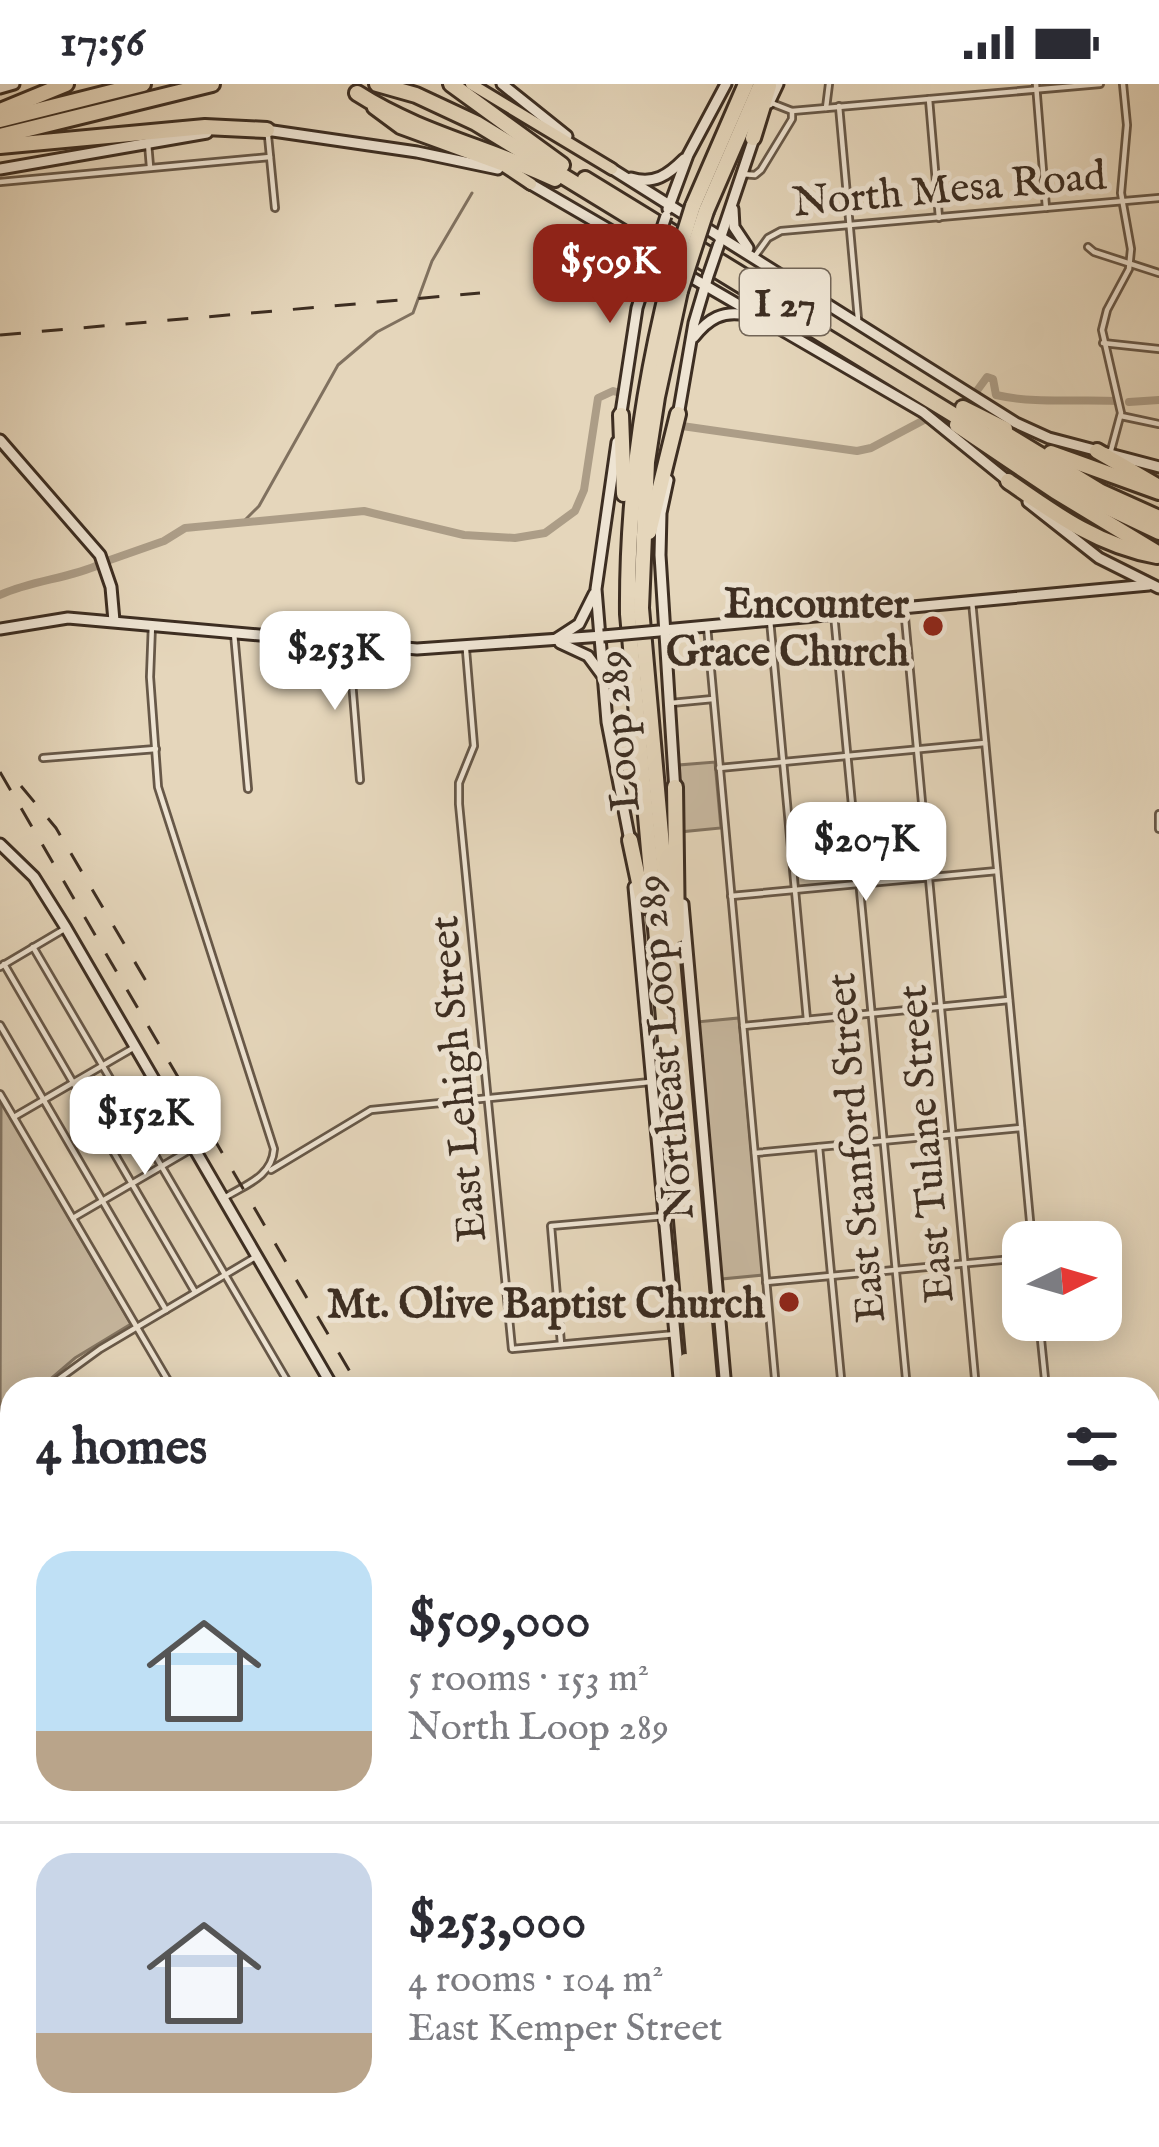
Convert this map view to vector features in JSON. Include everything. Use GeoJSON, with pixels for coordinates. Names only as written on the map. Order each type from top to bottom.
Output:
{"type":"FeatureCollection","features":[{"type":"Feature","properties":{"kind":"highway"},"geometry":{"type":"LineString","coordinates":[[0,115],[66,84]]}},
{"type":"Feature","properties":{"kind":"highway"},"geometry":{"type":"LineString","coordinates":[[0,115],[143,84]]}},
{"type":"Feature","properties":{"kind":"highway"},"geometry":{"type":"LineString","coordinates":[[0,136],[212,84]]}},
{"type":"Feature","properties":{"kind":"highway","name":"I 27"},"geometry":{"type":"LineString","coordinates":[[377,84],[416,95],[476,124],[1098,503],[1159,532]]}},
{"type":"Feature","properties":{"kind":"highway","name":"I 27"},"geometry":{"type":"LineString","coordinates":[[411,84],[489,121],[1101,492],[1159,518]]}},
{"type":"Feature","properties":{"kind":"highway"},"geometry":{"type":"LineString","coordinates":[[451,84],[562,165]]}},
{"type":"Feature","properties":{"kind":"highway","name":"Loop 289"},"geometry":{"type":"LineString","coordinates":[[690,1239],[670,1093],[633,703],[628,587],[638,430],[675,285],[746,84]]}},
{"type":"Feature","properties":{"kind":"highway","name":"Loop 289"},"geometry":{"type":"LineString","coordinates":[[700,208],[761,84]]}},
{"type":"Feature","properties":{"kind":"highway"},"geometry":{"type":"LineString","coordinates":[[753,138],[774,84]]}},
{"type":"Feature","properties":{"kind":"highway"},"geometry":{"type":"LineString","coordinates":[[352,89],[405,122],[530,167],[648,231]]}},
{"type":"Feature","properties":{"kind":"highway"},"geometry":{"type":"LineString","coordinates":[[0,146],[206,127],[267,130]]}},
{"type":"Feature","properties":{"kind":"highway","name":"Loop 289"},"geometry":{"type":"LineString","coordinates":[[675,285],[647,462],[640,608],[681,1072],[696,1377]]}},
{"type":"Feature","properties":{"kind":"highway"},"geometry":{"type":"LineString","coordinates":[[839,343],[1044,484],[1159,555]]}},
{"type":"Feature","properties":{"kind":"highway"},"geometry":{"type":"LineString","coordinates":[[963,408],[1060,457],[1159,489]]}},
{"type":"Feature","properties":{"kind":"highway"},"geometry":{"type":"LineString","coordinates":[[640,608],[646,544],[679,413]]}},
{"type":"Feature","properties":{"kind":"highway"},"geometry":{"type":"LineString","coordinates":[[621,415],[628,587]]}},
{"type":"Feature","properties":{"kind":"highway"},"geometry":{"type":"LineString","coordinates":[[1103,453],[1159,489]]}},
{"type":"Feature","properties":{"kind":"highway"},"geometry":{"type":"LineString","coordinates":[[1008,481],[1092,536],[1116,547],[1159,555]]}},
{"type":"Feature","properties":{"kind":"highway"},"geometry":{"type":"LineString","coordinates":[[675,787],[681,1072]]}},
{"type":"Feature","properties":{"kind":"highway"},"geometry":{"type":"LineString","coordinates":[[630,840],[646,913],[670,1093]]}},
{"type":"Feature","properties":{"kind":"highway"},"geometry":{"type":"LineString","coordinates":[[684,1377],[690,1239]]}},
{"type":"Feature","properties":{"kind":"highway"},"geometry":{"type":"LineString","coordinates":[[690,1239],[712,1377]]}},
{"type":"Feature","properties":{"kind":"main road"},"geometry":{"type":"LineString","coordinates":[[0,88],[14,84]]}},
{"type":"Feature","properties":{"kind":"main road"},"geometry":{"type":"LineString","coordinates":[[471,84],[635,180],[667,175],[688,155]]}},
{"type":"Feature","properties":{"kind":"main road"},"geometry":{"type":"LineString","coordinates":[[502,84],[668,210],[755,256],[1016,423],[1049,438],[1159,467]]}},
{"type":"Feature","properties":{"kind":"main road","name":"Northeast Loop 289"},"geometry":{"type":"LineString","coordinates":[[682,1377],[630,840],[607,722],[596,589],[641,292],[688,155],[726,84]]}},
{"type":"Feature","properties":{"kind":"main road","name":"Northeast Loop 289"},"geometry":{"type":"LineString","coordinates":[[725,1377],[675,787],[669,655],[663,630],[662,513],[706,282],[774,84]]}},
{"type":"Feature","properties":{"kind":"main road"},"geometry":{"type":"LineString","coordinates":[[352,89],[400,128],[504,166],[934,419],[1069,537],[1155,586]]}},
{"type":"Feature","properties":{"kind":"main road"},"geometry":{"type":"LineString","coordinates":[[0,170],[204,134],[267,130],[468,161],[531,184]]}},
{"type":"Feature","properties":{"kind":"main road"},"geometry":{"type":"LineString","coordinates":[[735,193],[734,227],[755,256]]}},
{"type":"Feature","properties":{"kind":"main road"},"geometry":{"type":"LineString","coordinates":[[621,237],[637,261],[641,292]]}},
{"type":"Feature","properties":{"kind":"main road"},"geometry":{"type":"LineString","coordinates":[[691,342],[714,317],[737,314],[759,319]]}},
{"type":"Feature","properties":{"kind":"main road"},"geometry":{"type":"LineString","coordinates":[[0,440],[100,555],[111,586],[114,621]]}},
{"type":"Feature","properties":{"kind":"main road"},"geometry":{"type":"LineString","coordinates":[[1109,589],[1119,581],[1117,568]]}},
{"type":"Feature","properties":{"kind":"main road"},"geometry":{"type":"LineString","coordinates":[[0,629],[68,618],[350,644],[466,648],[1155,586]]}},
{"type":"Feature","properties":{"kind":"main road"},"geometry":{"type":"LineString","coordinates":[[555,640],[579,624],[596,589]]}},
{"type":"Feature","properties":{"kind":"main road"},"geometry":{"type":"LineString","coordinates":[[665,607],[678,620],[706,626]]}},
{"type":"Feature","properties":{"kind":"main road"},"geometry":{"type":"LineString","coordinates":[[669,655],[682,637],[706,626]]}},
{"type":"Feature","properties":{"kind":"main road"},"geometry":{"type":"LineString","coordinates":[[555,640],[588,656],[603,676]]}},
{"type":"Feature","properties":{"kind":"main road"},"geometry":{"type":"LineString","coordinates":[[0,844],[34,877],[66,928],[327,1377]]}},
{"type":"Feature","properties":{"kind":"street"},"geometry":{"type":"LineString","coordinates":[[826,108],[830,84]]}},
{"type":"Feature","properties":{"kind":"street"},"geometry":{"type":"LineString","coordinates":[[770,101],[791,111],[1100,84]]}},
{"type":"Feature","properties":{"kind":"street"},"geometry":{"type":"LineString","coordinates":[[1103,453],[1121,416],[1102,343],[1103,319],[1130,264],[1131,236],[1122,201],[1127,125],[1123,84]]}},
{"type":"Feature","properties":{"kind":"street"},"geometry":{"type":"LineString","coordinates":[[1036,87],[1046,208]]}},
{"type":"Feature","properties":{"kind":"street"},"geometry":{"type":"LineString","coordinates":[[929,99],[939,218]]}},
{"type":"Feature","properties":{"kind":"street"},"geometry":{"type":"LineString","coordinates":[[839,106],[858,325]]}},
{"type":"Feature","properties":{"kind":"street"},"geometry":{"type":"LineString","coordinates":[[741,174],[761,170],[792,119],[791,111]]}},
{"type":"Feature","properties":{"kind":"street"},"geometry":{"type":"LineString","coordinates":[[267,130],[274,208]]}},
{"type":"Feature","properties":{"kind":"street"},"geometry":{"type":"LineString","coordinates":[[148,143],[150,169]]}},
{"type":"Feature","properties":{"kind":"street"},"geometry":{"type":"LineString","coordinates":[[86,154],[87,176]]}},
{"type":"Feature","properties":{"kind":"street"},"geometry":{"type":"LineString","coordinates":[[0,182],[270,157]]}},
{"type":"Feature","properties":{"kind":"street"},"geometry":{"type":"LineString","coordinates":[[26,165],[27,180]]}},
{"type":"Feature","properties":{"kind":"street","name":"North Mesa Road"},"geometry":{"type":"LineString","coordinates":[[755,256],[777,232],[1159,198]]}},
{"type":"Feature","properties":{"kind":"street"},"geometry":{"type":"LineString","coordinates":[[1088,247],[1159,273]]}},
{"type":"Feature","properties":{"kind":"street"},"geometry":{"type":"LineString","coordinates":[[1102,343],[1159,349]]}},
{"type":"Feature","properties":{"kind":"street"},"geometry":{"type":"LineString","coordinates":[[1121,416],[1159,424]]}},
{"type":"Feature","properties":{"kind":"street"},"geometry":{"type":"LineString","coordinates":[[972,601],[1030,1221]]}},
{"type":"Feature","properties":{"kind":"street","name":"East Tulane Street"},"geometry":{"type":"LineString","coordinates":[[904,607],[975,1377]]}},
{"type":"Feature","properties":{"kind":"street","name":"East Stanford Street"},"geometry":{"type":"LineString","coordinates":[[835,614],[906,1377]]}},
{"type":"Feature","properties":{"kind":"street"},"geometry":{"type":"LineString","coordinates":[[770,620],[807,1020]]}},
{"type":"Feature","properties":{"kind":"street"},"geometry":{"type":"LineString","coordinates":[[152,625],[150,676],[160,796],[273,1143],[273,1162],[266,1172]]}},
{"type":"Feature","properties":{"kind":"street"},"geometry":{"type":"LineString","coordinates":[[706,626],[775,1377]]}},
{"type":"Feature","properties":{"kind":"street"},"geometry":{"type":"LineString","coordinates":[[234,633],[248,789]]}},
{"type":"Feature","properties":{"kind":"street"},"geometry":{"type":"LineString","coordinates":[[350,644],[360,780]]}},
{"type":"Feature","properties":{"kind":"street","name":"East Lehigh Street"},"geometry":{"type":"LineString","coordinates":[[466,648],[474,746],[461,778],[459,804],[512,1349],[561,1344]]}},
{"type":"Feature","properties":{"kind":"street"},"geometry":{"type":"LineString","coordinates":[[671,703],[713,699]]}},
{"type":"Feature","properties":{"kind":"street"},"geometry":{"type":"LineString","coordinates":[[719,768],[986,743]]}},
{"type":"Feature","properties":{"kind":"street"},"geometry":{"type":"LineString","coordinates":[[43,758],[156,748]]}},
{"type":"Feature","properties":{"kind":"street"},"geometry":{"type":"LineString","coordinates":[[1158,814],[1159,830]]}},
{"type":"Feature","properties":{"kind":"street"},"geometry":{"type":"LineString","coordinates":[[731,896],[998,871]]}},
{"type":"Feature","properties":{"kind":"street"},"geometry":{"type":"LineString","coordinates":[[66,928],[2,966],[195,1292]]}},
{"type":"Feature","properties":{"kind":"street"},"geometry":{"type":"LineString","coordinates":[[33,947],[285,1377]]}},
{"type":"Feature","properties":{"kind":"street"},"geometry":{"type":"LineString","coordinates":[[743,1026],[1010,1000]]}},
{"type":"Feature","properties":{"kind":"street"},"geometry":{"type":"LineString","coordinates":[[0,1025],[166,1310]]}},
{"type":"Feature","properties":{"kind":"street"},"geometry":{"type":"LineString","coordinates":[[14,1117],[135,1047]]}},
{"type":"Feature","properties":{"kind":"street"},"geometry":{"type":"LineString","coordinates":[[223,1198],[371,1110],[653,1082]]}},
{"type":"Feature","properties":{"kind":"street"},"geometry":{"type":"LineString","coordinates":[[0,1094],[166,1377]]}},
{"type":"Feature","properties":{"kind":"street"},"geometry":{"type":"LineString","coordinates":[[755,1153],[1022,1129]]}},
{"type":"Feature","properties":{"kind":"street"},"geometry":{"type":"LineString","coordinates":[[819,1147],[841,1377]]}},
{"type":"Feature","properties":{"kind":"street"},"geometry":{"type":"LineString","coordinates":[[73,1218],[194,1148]]}},
{"type":"Feature","properties":{"kind":"street"},"geometry":{"type":"LineString","coordinates":[[665,1216],[550,1226],[561,1344],[676,1334]]}},
{"type":"Feature","properties":{"kind":"street"},"geometry":{"type":"LineString","coordinates":[[61,1377],[257,1256]]}},
{"type":"Feature","properties":{"kind":"street"},"geometry":{"type":"LineString","coordinates":[[766,1282],[1002,1260]]}},
{"type":"Feature","properties":{"kind":"street"},"geometry":{"type":"LineString","coordinates":[[1041,1341],[1045,1377]]}},
{"type":"Feature","properties":{"kind":"shaded area"},"geometry":{"type":"Polygon","coordinates":[[[715,762],[721,828],[679,832],[679,765],[715,762]]]}},
{"type":"Feature","properties":{"kind":"shaded area"},"geometry":{"type":"Polygon","coordinates":[[[739,1018],[763,1275],[721,1279],[696,1022],[739,1018]]]}},
{"type":"Feature","properties":{"kind":"shaded area"},"geometry":{"type":"Polygon","coordinates":[[[1,1101],[131,1324],[53,1377],[0,1377],[1,1101]]]}},
{"type":"Feature","properties":{"kind":"waterway"},"geometry":{"type":"LineString","coordinates":[[242,523],[259,506],[338,365],[377,332],[413,313],[432,261],[472,193]]}},
{"type":"Feature","properties":{"kind":"waterway"},"geometry":{"type":"LineString","coordinates":[[976,392],[987,377],[993,379],[996,395],[1011,398],[1116,401]]}},
{"type":"Feature","properties":{"kind":"waterway"},"geometry":{"type":"LineString","coordinates":[[107,561],[164,541],[185,528],[364,511],[464,535],[515,538],[545,533],[575,511],[584,490],[598,398],[620,393]]}},
{"type":"Feature","properties":{"kind":"waterway"},"geometry":{"type":"LineString","coordinates":[[1129,402],[1159,400]]}},
{"type":"Feature","properties":{"kind":"waterway"},"geometry":{"type":"LineString","coordinates":[[682,426],[857,451],[924,420]]}},
{"type":"Feature","properties":{"kind":"waterway"},"geometry":{"type":"LineString","coordinates":[[0,595],[101,564]]}},
{"type":"Feature","properties":{"kind":"railway"},"geometry":{"type":"LineString","coordinates":[[0,335],[480,293]]}},
{"type":"Feature","properties":{"kind":"railway"},"geometry":{"type":"LineString","coordinates":[[0,772],[353,1377]]}},
{"type":"Feature","properties":{"kind":"railway"},"geometry":{"type":"LineString","coordinates":[[21,786],[56,828],[156,998]]}},
{"type":"Feature","properties":{"kind":"place","name":"Encounter Grace Church"},"geometry":{"type":"Point","coordinates":[933,626]}},
{"type":"Feature","properties":{"kind":"place","name":"Mt. Olive Baptist Church"},"geometry":{"type":"Point","coordinates":[789,1302]}}]}
